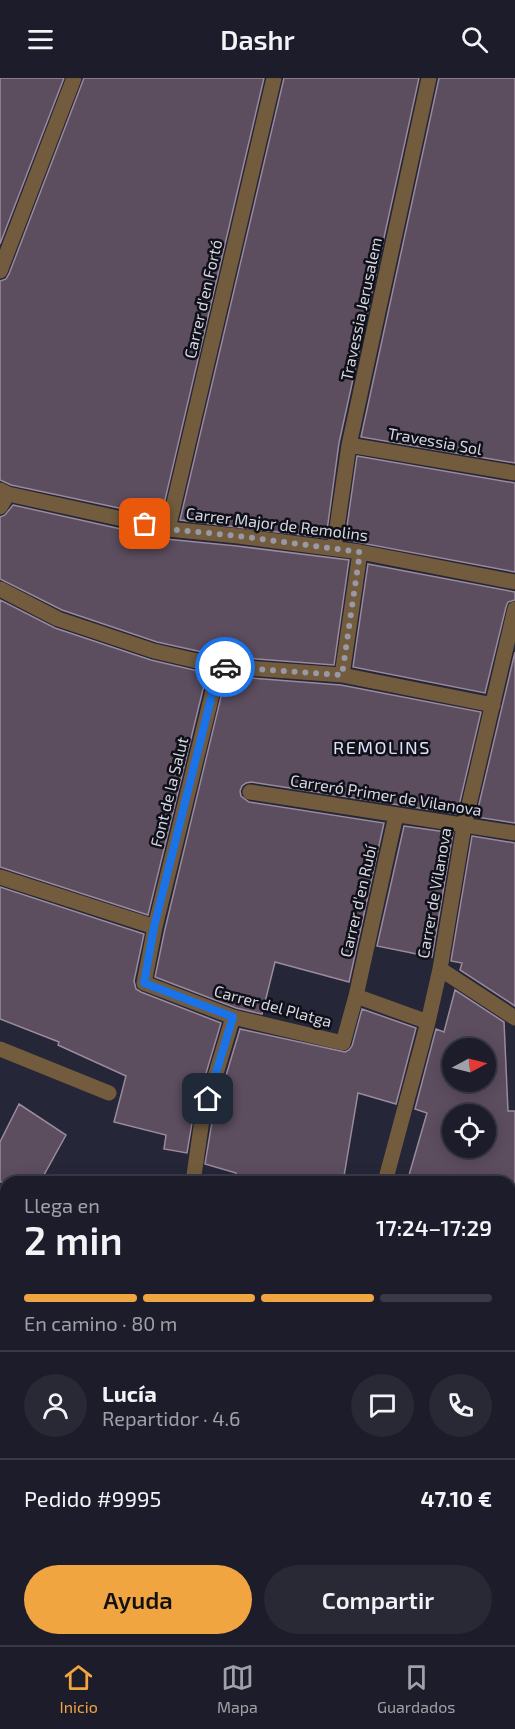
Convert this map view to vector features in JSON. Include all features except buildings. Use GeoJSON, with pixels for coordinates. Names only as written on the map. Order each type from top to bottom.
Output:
{"type":"FeatureCollection","features":[{"type":"Feature","properties":{"kind":"street"},"geometry":{"type":"LineString","coordinates":[[0,271],[74,78]]}},
{"type":"Feature","properties":{"kind":"street","name":"Carrer d'en Fortó"},"geometry":{"type":"LineString","coordinates":[[168,529],[274,78]]}},
{"type":"Feature","properties":{"kind":"street","name":"Travessia Jerusalem"},"geometry":{"type":"LineString","coordinates":[[334,548],[349,445],[429,78]]}},
{"type":"Feature","properties":{"kind":"street","name":"Travessia Sol"},"geometry":{"type":"LineString","coordinates":[[349,445],[515,473]]}},
{"type":"Feature","properties":{"kind":"street","name":"Carrer Major de Remolins"},"geometry":{"type":"LineString","coordinates":[[3,497],[168,529],[334,548],[515,582]]}},
{"type":"Feature","properties":{"kind":"street"},"geometry":{"type":"LineString","coordinates":[[342,675],[360,552]]}},
{"type":"Feature","properties":{"kind":"street"},"geometry":{"type":"LineString","coordinates":[[0,589],[58,619],[154,651],[219,666],[342,675],[493,705]]}},
{"type":"Feature","properties":{"kind":"street","name":"Carrer de Vilanova"},"geometry":{"type":"LineString","coordinates":[[387,1176],[428,1022],[440,969],[464,826],[515,609]]}},
{"type":"Feature","properties":{"kind":"street","name":"Font de la Salut"},"geometry":{"type":"LineString","coordinates":[[144,983],[154,927],[219,666]]}},
{"type":"Feature","properties":{"kind":"street","name":"Carreró Primer de Vilanova"},"geometry":{"type":"LineString","coordinates":[[250,792],[515,833]]}},
{"type":"Feature","properties":{"kind":"street","name":"Carrer d'en Rubí"},"geometry":{"type":"LineString","coordinates":[[356,996],[396,815]]}},
{"type":"Feature","properties":{"kind":"street"},"geometry":{"type":"LineString","coordinates":[[0,877],[154,927]]}},
{"type":"Feature","properties":{"kind":"street"},"geometry":{"type":"LineString","coordinates":[[440,969],[515,1018]]}},
{"type":"Feature","properties":{"kind":"street","name":"Carrer del Platga"},"geometry":{"type":"LineString","coordinates":[[144,983],[233,1017],[342,1043],[356,996]]}},
{"type":"Feature","properties":{"kind":"street"},"geometry":{"type":"LineString","coordinates":[[356,996],[428,1022]]}},
{"type":"Feature","properties":{"kind":"street"},"geometry":{"type":"LineString","coordinates":[[194,1176],[202,1120],[233,1017]]}},
{"type":"Feature","properties":{"kind":"street"},"geometry":{"type":"LineString","coordinates":[[0,1049],[110,1093]]}},
{"type":"Feature","properties":{"kind":"way so far"},"geometry":{"type":"LineString","coordinates":[[145,524],[168,529],[360,552],[342,675],[225,667]]}},
{"type":"Feature","properties":{"kind":"district","name":"REMOLINS"},"geometry":{"type":"Point","coordinates":[382,748]}},
{"type":"Feature","properties":{"kind":"route"},"geometry":{"type":"LineString","coordinates":[[208,1099],[233,1017],[144,983],[154,927],[219,666],[225,667]]}}]}
